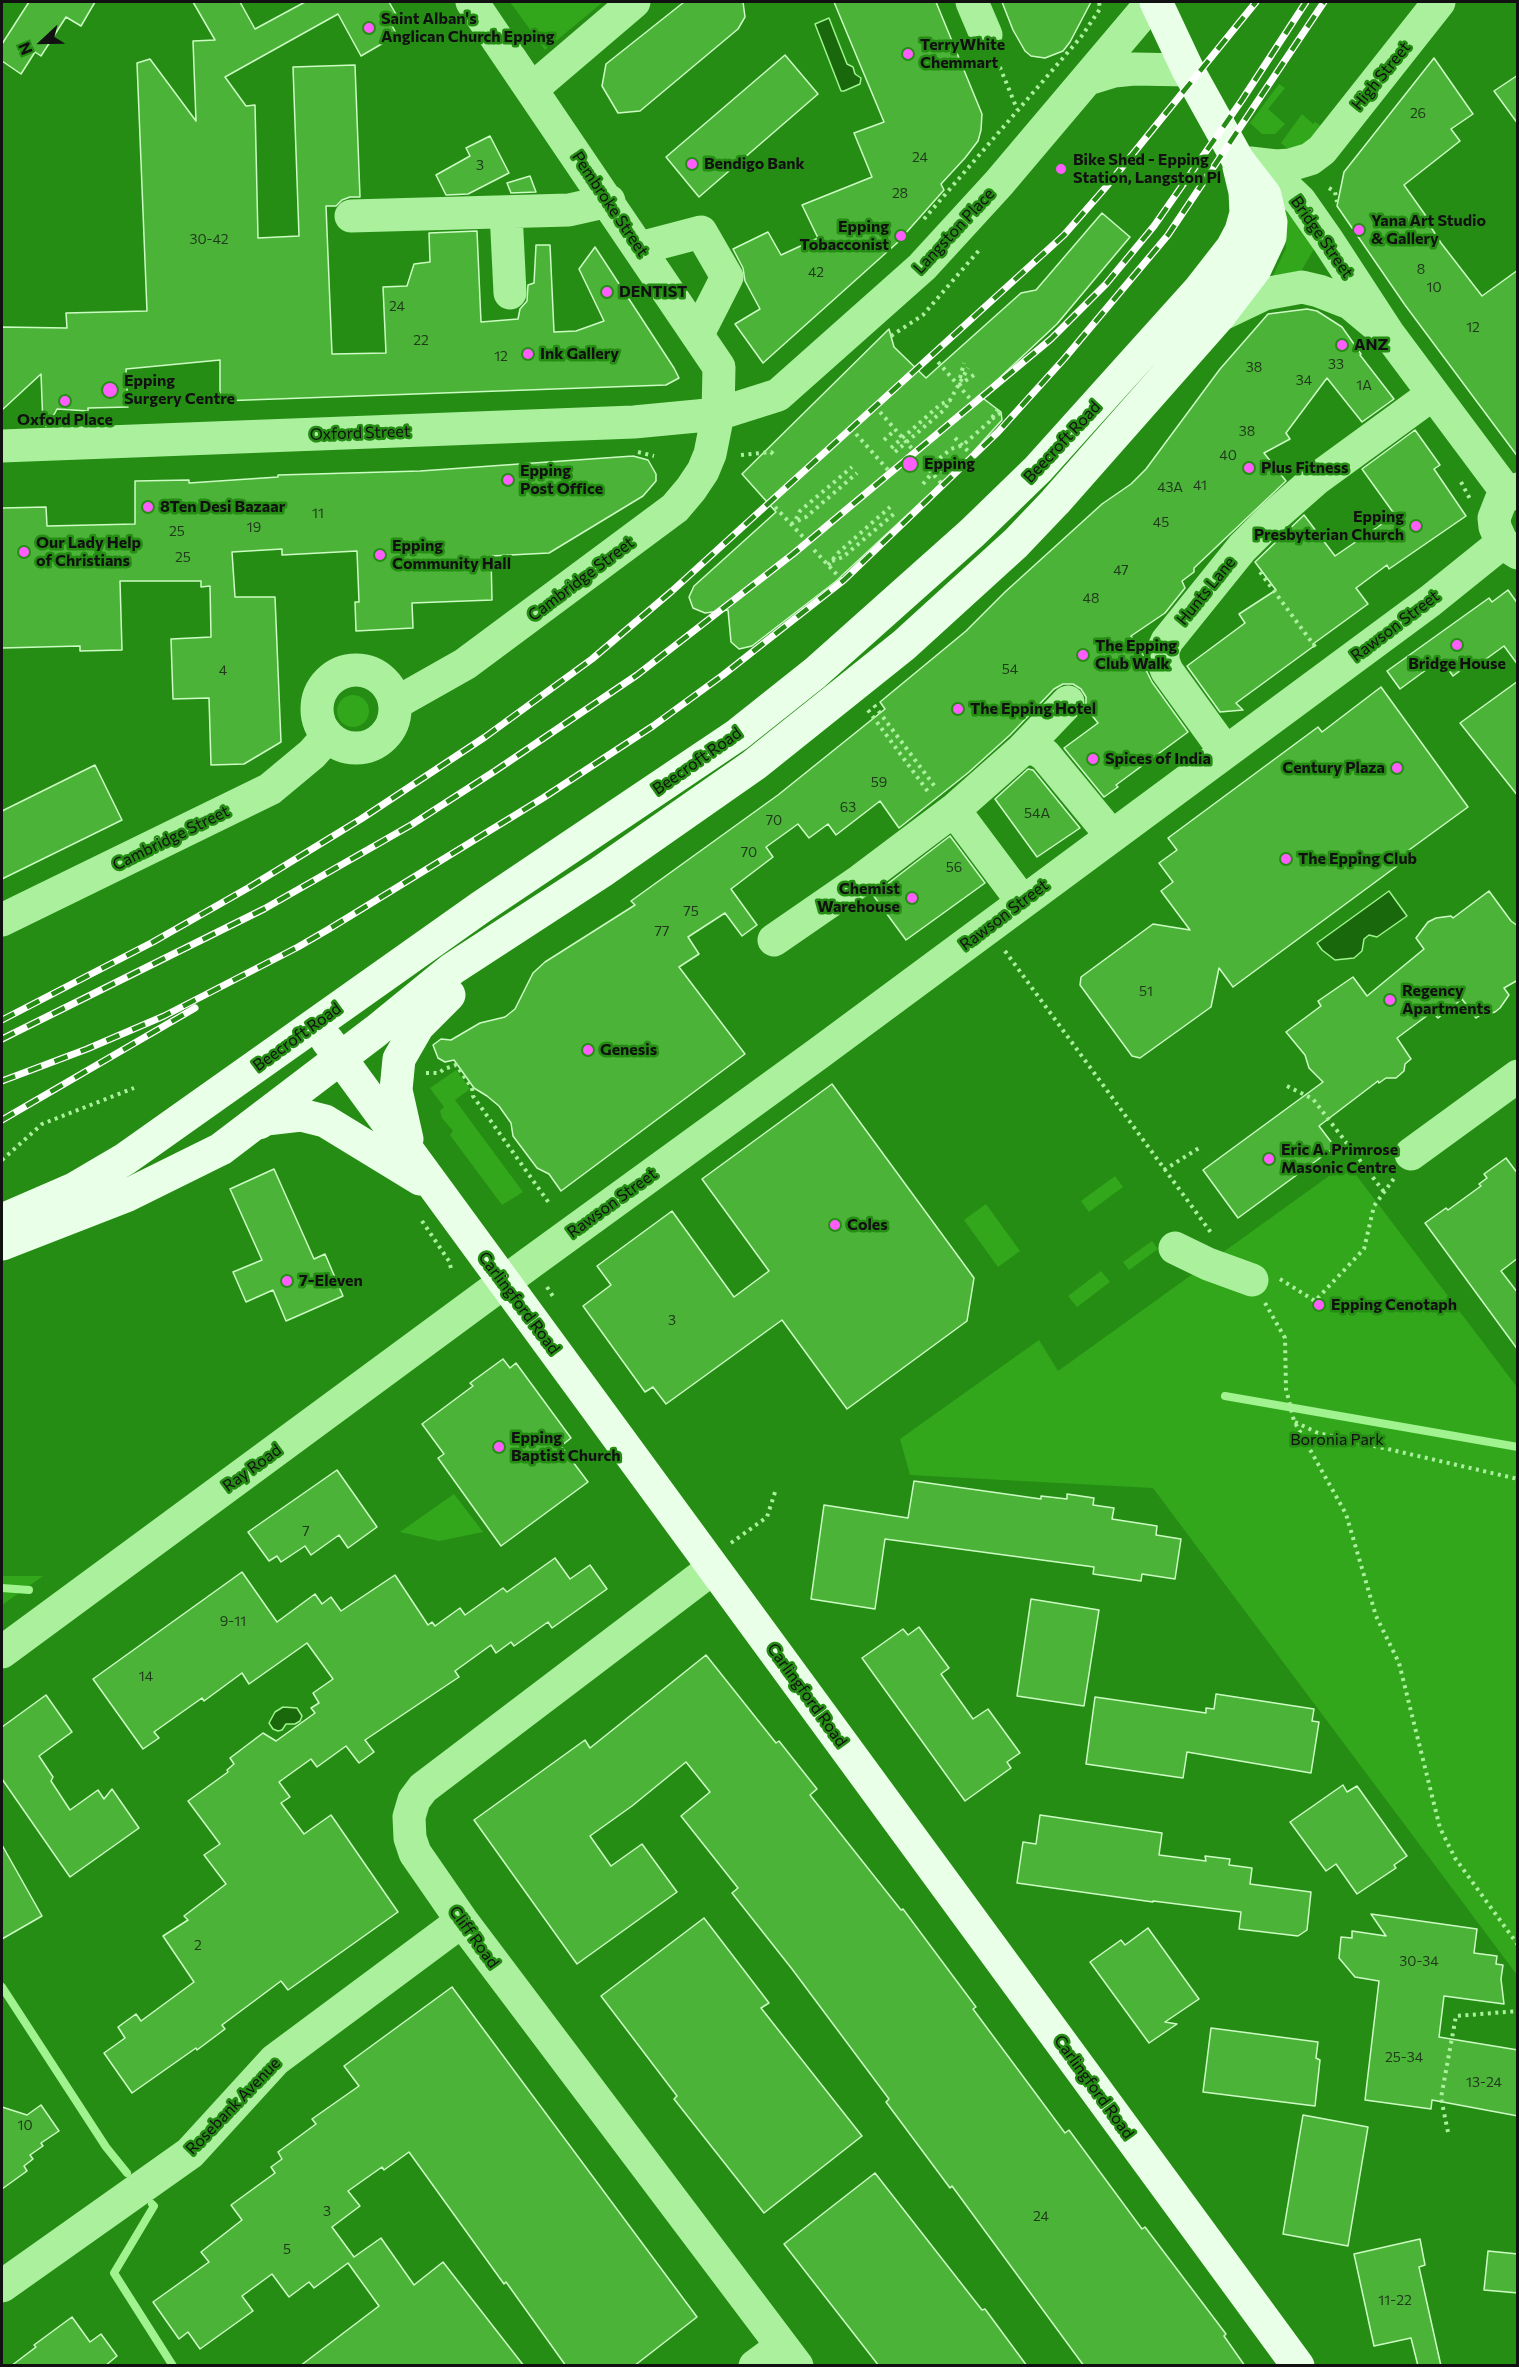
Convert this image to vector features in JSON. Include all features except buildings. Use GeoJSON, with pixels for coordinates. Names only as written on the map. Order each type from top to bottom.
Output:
{"type":"FeatureCollection","features":[{"type":"Feature","properties":{"kind":"main road","name":"Beecroft Road"},"geometry":{"type":"LineString","coordinates":[[2,1245],[118,1199],[221,1149],[452,969],[513,930],[754,765],[834,704],[904,645],[1016,543],[1055,502],[1220,315],[1256,269],[1270,237],[1271,222],[1265,195],[1238,160],[1188,70],[1154,2]]}},
{"type":"Feature","properties":{"kind":"main road","name":"Beecroft Road"},"geometry":{"type":"LineString","coordinates":[[2,1220],[74,1189],[125,1159],[481,907],[737,735],[815,673],[972,534],[1067,437],[1200,289],[1232,248],[1246,213],[1245,192],[1238,160]]}},
{"type":"Feature","properties":{"kind":"main road"},"geometry":{"type":"LineString","coordinates":[[432,1186],[410,1146],[402,1122],[396,1090],[399,1059],[418,1026],[513,930]]}},
{"type":"Feature","properties":{"kind":"main road","name":"Carlingford Road"},"geometry":{"type":"LineString","coordinates":[[315,1024],[1299,2366]]}},
{"type":"Feature","properties":{"kind":"main road"},"geometry":{"type":"LineString","coordinates":[[242,1134],[266,1119],[301,1115],[325,1121],[432,1186]]}},
{"type":"Feature","properties":{"kind":"street","name":"Pembroke Street"},"geometry":{"type":"LineString","coordinates":[[472,2],[609,201],[719,367],[718,414]]}},
{"type":"Feature","properties":{"kind":"street"},"geometry":{"type":"LineString","coordinates":[[532,89],[634,2]]}},
{"type":"Feature","properties":{"kind":"street"},"geometry":{"type":"LineString","coordinates":[[972,2],[986,35]]}},
{"type":"Feature","properties":{"kind":"street","name":"Langston Place"},"geometry":{"type":"LineString","coordinates":[[718,414],[778,395],[914,275],[970,216],[1154,2]]}},
{"type":"Feature","properties":{"kind":"street","name":"High Street"},"geometry":{"type":"LineString","coordinates":[[1238,160],[1263,165],[1290,165],[1310,159],[1322,150],[1439,2]]}},
{"type":"Feature","properties":{"kind":"street"},"geometry":{"type":"LineString","coordinates":[[1088,79],[1114,71],[1134,69],[1188,70]]}},
{"type":"Feature","properties":{"kind":"street","name":"High Street"},"geometry":{"type":"LineString","coordinates":[[1309,214],[1309,187],[1322,150]]}},
{"type":"Feature","properties":{"kind":"street","name":"Bridge Street"},"geometry":{"type":"LineString","coordinates":[[1238,160],[1280,182],[1309,214],[1388,333],[1433,394],[1513,492]]}},
{"type":"Feature","properties":{"kind":"street"},"geometry":{"type":"LineString","coordinates":[[351,216],[569,210],[609,201]]}},
{"type":"Feature","properties":{"kind":"street"},"geometry":{"type":"LineString","coordinates":[[506,212],[510,293]]}},
{"type":"Feature","properties":{"kind":"street"},"geometry":{"type":"LineString","coordinates":[[640,248],[701,232],[728,276],[698,334]]}},
{"type":"Feature","properties":{"kind":"street","name":"Bridge Street"},"geometry":{"type":"LineString","coordinates":[[1302,287],[1335,296],[1350,303],[1388,333]]}},
{"type":"Feature","properties":{"kind":"street","name":"Beecroft Road"},"geometry":{"type":"LineString","coordinates":[[1220,315],[1264,294],[1302,287]]}},
{"type":"Feature","properties":{"kind":"street","name":"Hunts Lane"},"geometry":{"type":"LineString","coordinates":[[1225,751],[1167,670],[1163,661],[1163,650],[1172,633],[1242,548],[1315,480],[1433,394]]}},
{"type":"Feature","properties":{"kind":"street","name":"Oxford Street"},"geometry":{"type":"LineString","coordinates":[[2,446],[634,422],[718,414]]}},
{"type":"Feature","properties":{"kind":"street","name":"Cambridge Street"},"geometry":{"type":"LineString","coordinates":[[396,703],[465,664],[675,508],[703,471],[710,454],[718,414]]}},
{"type":"Feature","properties":{"kind":"street"},"geometry":{"type":"LineString","coordinates":[[1510,548],[1497,536],[1494,518],[1501,500],[1513,492]]}},
{"type":"Feature","properties":{"kind":"street","name":"Rawson Street"},"geometry":{"type":"LineString","coordinates":[[503,1283],[819,1053],[1430,601],[1510,548]]}},
{"type":"Feature","properties":{"kind":"street"},"geometry":{"type":"LineString","coordinates":[[351,670],[363,670],[385,681],[396,703],[392,727],[384,737],[362,748],[350,748],[338,744],[328,736],[319,720],[318,702],[325,685],[339,673],[351,670]]}},
{"type":"Feature","properties":{"kind":"street"},"geometry":{"type":"LineString","coordinates":[[774,940],[861,880],[954,810],[1013,759],[1068,702]]}},
{"type":"Feature","properties":{"kind":"street","name":"Cambridge Street"},"geometry":{"type":"LineString","coordinates":[[2,920],[270,789],[312,754],[328,736]]}},
{"type":"Feature","properties":{"kind":"street"},"geometry":{"type":"LineString","coordinates":[[1013,759],[1065,778],[1111,835]]}},
{"type":"Feature","properties":{"kind":"street"},"geometry":{"type":"LineString","coordinates":[[954,810],[1022,901]]}},
{"type":"Feature","properties":{"kind":"street"},"geometry":{"type":"LineString","coordinates":[[1412,1154],[1518,1076]]}},
{"type":"Feature","properties":{"kind":"street"},"geometry":{"type":"LineString","coordinates":[[1175,1248],[1208,1264],[1265,1279]]}},
{"type":"Feature","properties":{"kind":"street","name":"Ray Road"},"geometry":{"type":"LineString","coordinates":[[2,1652],[503,1283]]}},
{"type":"Feature","properties":{"kind":"street","name":"Cliff Road"},"geometry":{"type":"LineString","coordinates":[[710,1564],[423,1788],[414,1800],[409,1817],[410,1838],[415,1853],[462,1921],[790,2356]]}},
{"type":"Feature","properties":{"kind":"street","name":"Rosebank Avenue"},"geometry":{"type":"LineString","coordinates":[[2,2286],[190,2153],[275,2060],[462,1921]]}},
{"type":"Feature","properties":{"kind":"street"},"geometry":{"type":"LineString","coordinates":[[755,2366],[790,2356]]}},
{"type":"Feature","properties":{"kind":"path","name":"Langston Place"},"geometry":{"type":"LineString","coordinates":[[917,228],[1081,37],[1100,9],[1099,2]]}},
{"type":"Feature","properties":{"kind":"path"},"geometry":{"type":"LineString","coordinates":[[986,35],[1017,109]]}},
{"type":"Feature","properties":{"kind":"path","name":"Langston Place"},"geometry":{"type":"LineString","coordinates":[[891,336],[922,315],[984,245]]}},
{"type":"Feature","properties":{"kind":"path"},"geometry":{"type":"LineString","coordinates":[[938,362],[972,400]]}},
{"type":"Feature","properties":{"kind":"path"},"geometry":{"type":"LineString","coordinates":[[958,385],[964,363]]}},
{"type":"Feature","properties":{"kind":"path"},"geometry":{"type":"LineString","coordinates":[[893,450],[941,404],[951,400],[968,368]]}},
{"type":"Feature","properties":{"kind":"path"},"geometry":{"type":"LineString","coordinates":[[958,385],[974,375]]}},
{"type":"Feature","properties":{"kind":"path"},"geometry":{"type":"LineString","coordinates":[[989,422],[1000,406]]}},
{"type":"Feature","properties":{"kind":"path"},"geometry":{"type":"LineString","coordinates":[[954,460],[937,474],[930,466],[951,449],[963,445],[1003,411]]}},
{"type":"Feature","properties":{"kind":"path"},"geometry":{"type":"LineString","coordinates":[[880,412],[914,450]]}},
{"type":"Feature","properties":{"kind":"path"},"geometry":{"type":"LineString","coordinates":[[884,441],[895,430]]}},
{"type":"Feature","properties":{"kind":"path"},"geometry":{"type":"LineString","coordinates":[[856,434],[889,471]]}},
{"type":"Feature","properties":{"kind":"path"},"geometry":{"type":"LineString","coordinates":[[955,438],[972,455]]}},
{"type":"Feature","properties":{"kind":"path"},"geometry":{"type":"LineString","coordinates":[[635,451],[654,456]]}},
{"type":"Feature","properties":{"kind":"path"},"geometry":{"type":"LineString","coordinates":[[741,455],[772,453]]}},
{"type":"Feature","properties":{"kind":"path"},"geometry":{"type":"LineString","coordinates":[[924,464],[942,484]]}},
{"type":"Feature","properties":{"kind":"path"},"geometry":{"type":"LineString","coordinates":[[793,523],[801,511],[852,467]]}},
{"type":"Feature","properties":{"kind":"path"},"geometry":{"type":"LineString","coordinates":[[793,523],[806,517],[857,473]]}},
{"type":"Feature","properties":{"kind":"path"},"geometry":{"type":"LineString","coordinates":[[924,484],[932,474]]}},
{"type":"Feature","properties":{"kind":"path"},"geometry":{"type":"LineString","coordinates":[[775,507],[793,523],[806,540]]}},
{"type":"Feature","properties":{"kind":"path"},"geometry":{"type":"LineString","coordinates":[[830,563],[839,552],[890,507]]}},
{"type":"Feature","properties":{"kind":"path"},"geometry":{"type":"LineString","coordinates":[[830,563],[843,557],[895,513]]}},
{"type":"Feature","properties":{"kind":"path"},"geometry":{"type":"LineString","coordinates":[[1242,548],[1316,648]]}},
{"type":"Feature","properties":{"kind":"path"},"geometry":{"type":"LineString","coordinates":[[814,550],[830,563],[841,579]]}},
{"type":"Feature","properties":{"kind":"path"},"geometry":{"type":"LineString","coordinates":[[868,710],[929,793],[939,796],[936,787],[874,705]]}},
{"type":"Feature","properties":{"kind":"path"},"geometry":{"type":"LineString","coordinates":[[1005,951],[1213,1235]]}},
{"type":"Feature","properties":{"kind":"path"},"geometry":{"type":"LineString","coordinates":[[424,1073],[439,1073],[456,1065],[472,1088],[472,1096],[549,1203]]}},
{"type":"Feature","properties":{"kind":"path"},"geometry":{"type":"LineString","coordinates":[[1287,1086],[1313,1099],[1384,1192]]}},
{"type":"Feature","properties":{"kind":"path"},"geometry":{"type":"LineString","coordinates":[[2,1160],[42,1124],[134,1088]]}},
{"type":"Feature","properties":{"kind":"path"},"geometry":{"type":"LineString","coordinates":[[1164,1170],[1198,1148]]}},
{"type":"Feature","properties":{"kind":"path"},"geometry":{"type":"LineString","coordinates":[[1265,1279],[1315,1301],[1365,1249],[1374,1206],[1412,1154]]}},
{"type":"Feature","properties":{"kind":"path"},"geometry":{"type":"LineString","coordinates":[[416,1214],[448,1260],[452,1272]]}},
{"type":"Feature","properties":{"kind":"path"},"geometry":{"type":"LineString","coordinates":[[1265,1279],[1285,1338],[1286,1389],[1294,1421],[1346,1514],[1376,1617],[1399,1663],[1440,1828],[1455,1858],[1518,1946]]}},
{"type":"Feature","properties":{"kind":"path"},"geometry":{"type":"LineString","coordinates":[[547,1287],[554,1298]]}},
{"type":"Feature","properties":{"kind":"path"},"geometry":{"type":"LineString","coordinates":[[1294,1421],[1318,1433],[1518,1479]]}},
{"type":"Feature","properties":{"kind":"path"},"geometry":{"type":"LineString","coordinates":[[710,1564],[767,1517],[776,1489]]}},
{"type":"Feature","properties":{"kind":"path"},"geometry":{"type":"LineString","coordinates":[[1448,2132],[1441,2098],[1456,2016],[1518,2011]]}},
{"type":"Feature","properties":{"kind":"green space"},"geometry":{"type":"Polygon","coordinates":[[[510,2],[603,2],[545,50],[510,2]]]}},
{"type":"Feature","properties":{"kind":"green space"},"geometry":{"type":"Polygon","coordinates":[[[1279,84],[1285,88],[1268,109],[1285,124],[1275,134],[1262,134],[1250,123],[1279,84]]]}},
{"type":"Feature","properties":{"kind":"green space"},"geometry":{"type":"Polygon","coordinates":[[[1302,114],[1313,124],[1315,122],[1321,126],[1307,145],[1291,152],[1281,143],[1302,114]]]}},
{"type":"Feature","properties":{"kind":"green space"},"geometry":{"type":"Polygon","coordinates":[[[1286,201],[1317,244],[1300,273],[1271,280],[1286,248],[1286,201]]]}},
{"type":"Feature","properties":{"kind":"green space"},"geometry":{"type":"Polygon","coordinates":[[[353,695],[364,700],[369,711],[364,722],[353,727],[342,722],[337,711],[342,700],[353,695]]]}},
{"type":"Feature","properties":{"kind":"green space"},"geometry":{"type":"Polygon","coordinates":[[[456,1070],[470,1089],[455,1100],[523,1192],[502,1205],[450,1135],[453,1131],[442,1118],[440,1111],[444,1107],[430,1088],[456,1070]]]}},
{"type":"Feature","properties":{"kind":"green space","name":"Boronia Park"},"geometry":{"type":"Polygon","coordinates":[[[1347,1163],[1517,1387],[1517,1975],[1153,1488],[910,1475],[900,1439],[1039,1340],[1058,1371],[1347,1163]]]}},
{"type":"Feature","properties":{"kind":"green space"},"geometry":{"type":"Polygon","coordinates":[[[1115,1176],[1123,1187],[1089,1212],[1081,1201],[1115,1176]]]}},
{"type":"Feature","properties":{"kind":"green space"},"geometry":{"type":"Polygon","coordinates":[[[986,1204],[1020,1251],[998,1267],[964,1220],[986,1204]]]}},
{"type":"Feature","properties":{"kind":"green space"},"geometry":{"type":"Polygon","coordinates":[[[1152,1241],[1158,1249],[1129,1270],[1123,1262],[1152,1241]]]}},
{"type":"Feature","properties":{"kind":"green space"},"geometry":{"type":"Polygon","coordinates":[[[1101,1271],[1110,1282],[1077,1307],[1068,1296],[1101,1271]]]}},
{"type":"Feature","properties":{"kind":"green space"},"geometry":{"type":"Polygon","coordinates":[[[454,1494],[483,1532],[439,1541],[400,1532],[454,1494]]]}},
{"type":"Feature","properties":{"kind":"green space"},"geometry":{"type":"Polygon","coordinates":[[[2,1576],[43,1576],[2,1605],[2,1576]]]}},
{"type":"Feature","properties":{"kind":"shaded area"},"geometry":{"type":"Polygon","coordinates":[[[829,18],[847,64],[853,67],[855,74],[861,78],[860,84],[844,91],[841,91],[815,24],[829,18]]]}},
{"type":"Feature","properties":{"kind":"shaded area"},"geometry":{"type":"Polygon","coordinates":[[[1389,891],[1407,916],[1377,937],[1369,935],[1364,939],[1362,951],[1354,958],[1335,960],[1322,950],[1317,943],[1389,891]]]}},
{"type":"Feature","properties":{"kind":"shaded area"},"geometry":{"type":"Polygon","coordinates":[[[283,1707],[297,1708],[302,1716],[300,1721],[295,1724],[286,1724],[282,1730],[278,1731],[273,1729],[269,1723],[275,1712],[283,1707]]]}},
{"type":"Feature","properties":{"kind":"waterway"},"geometry":{"type":"LineString","coordinates":[[1225,1396],[1518,1447]]}},
{"type":"Feature","properties":{"kind":"waterway"},"geometry":{"type":"LineString","coordinates":[[2,1588],[29,1590]]}},
{"type":"Feature","properties":{"kind":"waterway"},"geometry":{"type":"LineString","coordinates":[[2,1987],[106,2147],[127,2173]]}},
{"type":"Feature","properties":{"kind":"waterway"},"geometry":{"type":"LineString","coordinates":[[152,2204],[154,2206],[114,2273],[173,2366]]}},
{"type":"Feature","properties":{"kind":"railway"},"geometry":{"type":"LineString","coordinates":[[2,1020],[153,942],[248,888],[361,819],[485,737],[592,659],[672,591],[1064,235],[1106,187],[1256,2]]}},
{"type":"Feature","properties":{"kind":"railway"},"geometry":{"type":"LineString","coordinates":[[2,1039],[264,909],[411,825],[637,675],[793,554],[1051,339],[1106,284],[1154,226],[1242,100],[1306,2]]}},
{"type":"Feature","properties":{"kind":"railway"},"geometry":{"type":"LineString","coordinates":[[2,1081],[87,1049],[164,1016],[329,929],[543,798],[653,726],[723,675],[844,580],[998,432],[1064,359],[1168,235],[1324,2]]}},
{"type":"Feature","properties":{"kind":"railway"},"geometry":{"type":"LineString","coordinates":[[2,1120],[195,1008]]}},
{"type":"Feature","properties":{"kind":"place","name":"Saint Alban's Anglican Church Epping"},"geometry":{"type":"Point","coordinates":[369,28]}},
{"type":"Feature","properties":{"kind":"place","name":"TerryWhite Chemmart"},"geometry":{"type":"Point","coordinates":[908,54]}},
{"type":"Feature","properties":{"kind":"place","name":"Bendigo Bank"},"geometry":{"type":"Point","coordinates":[692,164]}},
{"type":"Feature","properties":{"kind":"place","name":"Bike Shed - Epping Station, Langston Pl"},"geometry":{"type":"Point","coordinates":[1061,169]}},
{"type":"Feature","properties":{"kind":"place","name":"Yana Art Studio & Gallery"},"geometry":{"type":"Point","coordinates":[1359,230]}},
{"type":"Feature","properties":{"kind":"place","name":"Epping Tobacconist"},"geometry":{"type":"Point","coordinates":[901,236]}},
{"type":"Feature","properties":{"kind":"place","name":"DENTIST"},"geometry":{"type":"Point","coordinates":[607,292]}},
{"type":"Feature","properties":{"kind":"place","name":"ANZ"},"geometry":{"type":"Point","coordinates":[1342,345]}},
{"type":"Feature","properties":{"kind":"place","name":"Ink Gallery"},"geometry":{"type":"Point","coordinates":[528,354]}},
{"type":"Feature","properties":{"kind":"place","name":"Epping Surgery Centre"},"geometry":{"type":"Point","coordinates":[110,390]}},
{"type":"Feature","properties":{"kind":"place","name":"Oxford Place"},"geometry":{"type":"Point","coordinates":[65,401]}},
{"type":"Feature","properties":{"kind":"place","name":"Epping"},"geometry":{"type":"Point","coordinates":[910,464]}},
{"type":"Feature","properties":{"kind":"place","name":"Plus Fitness"},"geometry":{"type":"Point","coordinates":[1249,468]}},
{"type":"Feature","properties":{"kind":"place","name":"Epping Post Office"},"geometry":{"type":"Point","coordinates":[508,480]}},
{"type":"Feature","properties":{"kind":"place","name":"8Ten Desi Bazaar"},"geometry":{"type":"Point","coordinates":[148,507]}},
{"type":"Feature","properties":{"kind":"place","name":"Epping Presbyterian Church"},"geometry":{"type":"Point","coordinates":[1416,526]}},
{"type":"Feature","properties":{"kind":"place","name":"Our Lady Help of Christians"},"geometry":{"type":"Point","coordinates":[24,552]}},
{"type":"Feature","properties":{"kind":"place","name":"Epping Community Hall"},"geometry":{"type":"Point","coordinates":[380,555]}},
{"type":"Feature","properties":{"kind":"place","name":"Bridge House"},"geometry":{"type":"Point","coordinates":[1457,645]}},
{"type":"Feature","properties":{"kind":"place","name":"The Epping Club Walk"},"geometry":{"type":"Point","coordinates":[1083,655]}},
{"type":"Feature","properties":{"kind":"place","name":"The Epping Hotel"},"geometry":{"type":"Point","coordinates":[958,709]}},
{"type":"Feature","properties":{"kind":"place","name":"Spices of India"},"geometry":{"type":"Point","coordinates":[1093,759]}},
{"type":"Feature","properties":{"kind":"place","name":"Century Plaza"},"geometry":{"type":"Point","coordinates":[1397,768]}},
{"type":"Feature","properties":{"kind":"place","name":"The Epping Club"},"geometry":{"type":"Point","coordinates":[1286,859]}},
{"type":"Feature","properties":{"kind":"place","name":"Chemist Warehouse"},"geometry":{"type":"Point","coordinates":[912,898]}},
{"type":"Feature","properties":{"kind":"place","name":"Regency Apartments"},"geometry":{"type":"Point","coordinates":[1390,1000]}},
{"type":"Feature","properties":{"kind":"place","name":"Genesis"},"geometry":{"type":"Point","coordinates":[588,1050]}},
{"type":"Feature","properties":{"kind":"place","name":"Eric A. Primrose Masonic Centre"},"geometry":{"type":"Point","coordinates":[1269,1159]}},
{"type":"Feature","properties":{"kind":"place","name":"Coles"},"geometry":{"type":"Point","coordinates":[835,1225]}},
{"type":"Feature","properties":{"kind":"place","name":"7-Eleven"},"geometry":{"type":"Point","coordinates":[287,1281]}},
{"type":"Feature","properties":{"kind":"place","name":"Epping Cenotaph"},"geometry":{"type":"Point","coordinates":[1319,1305]}},
{"type":"Feature","properties":{"kind":"place","name":"Epping Baptist Church"},"geometry":{"type":"Point","coordinates":[499,1447]}}]}
